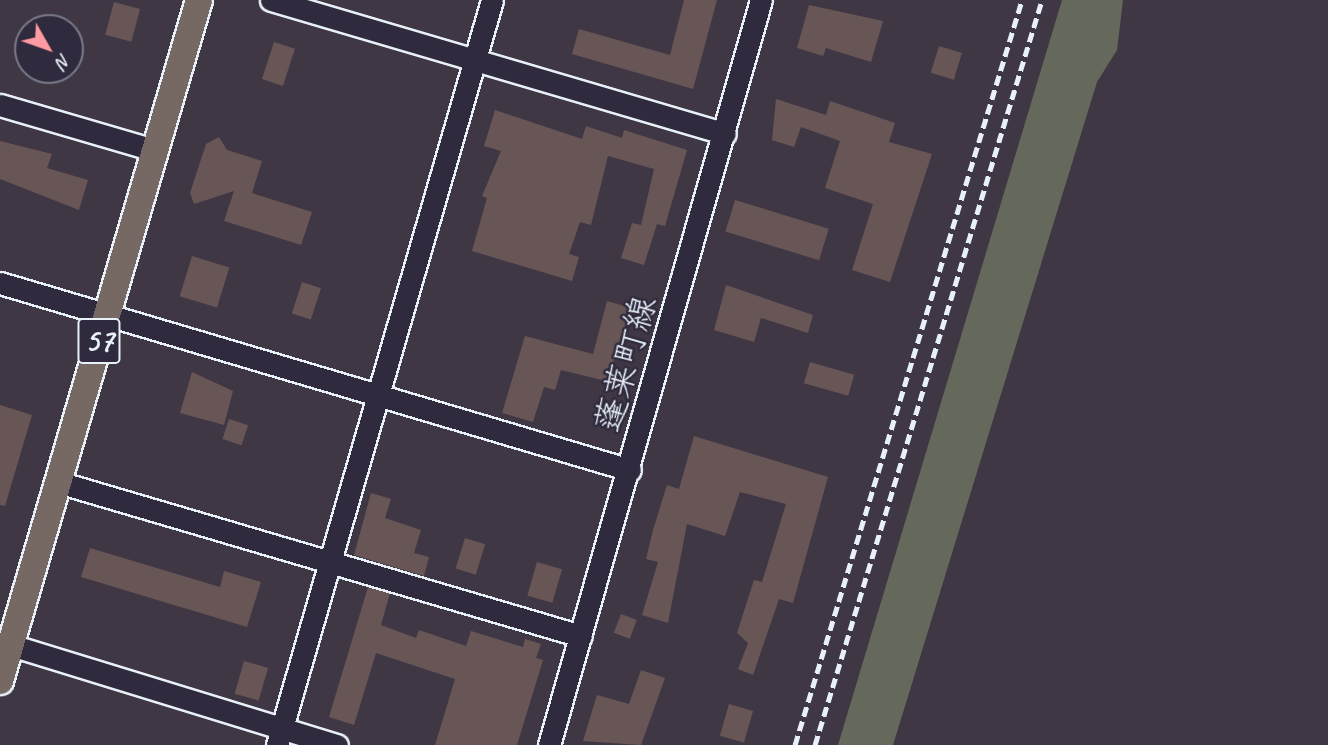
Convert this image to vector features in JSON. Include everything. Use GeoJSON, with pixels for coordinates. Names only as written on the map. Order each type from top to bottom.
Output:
{"type":"FeatureCollection","features":[{"type":"Feature","properties":{"kind":"main road","name":"57"},"geometry":{"type":"LineString","coordinates":[[0,681],[199,0]]}},
{"type":"Feature","properties":{"kind":"street"},"geometry":{"type":"LineString","coordinates":[[271,0],[725,134]]}},
{"type":"Feature","properties":{"kind":"street"},"geometry":{"type":"LineString","coordinates":[[279,737],[492,0]]}},
{"type":"Feature","properties":{"kind":"street","name":"蓬莱町線"},"geometry":{"type":"LineString","coordinates":[[549,745],[631,470],[761,0]]}},
{"type":"Feature","properties":{"kind":"street"},"geometry":{"type":"LineString","coordinates":[[0,105],[154,150]]}},
{"type":"Feature","properties":{"kind":"street"},"geometry":{"type":"LineString","coordinates":[[0,283],[631,470]]}},
{"type":"Feature","properties":{"kind":"street"},"geometry":{"type":"LineString","coordinates":[[58,482],[329,564],[582,636]]}},
{"type":"Feature","properties":{"kind":"street"},"geometry":{"type":"LineString","coordinates":[[10,645],[279,737],[337,745]]}},
{"type":"Feature","properties":{"kind":"green space"},"geometry":{"type":"Polygon","coordinates":[[[1062,0],[1123,0],[1117,50],[1097,82],[893,745],[838,745],[1062,0]]]}},
{"type":"Feature","properties":{"kind":"building"},"geometry":{"type":"Polygon","coordinates":[[[684,0],[717,0],[693,89],[572,54],[579,29],[670,55],[684,0]]]}},
{"type":"Feature","properties":{"kind":"building"},"geometry":{"type":"Polygon","coordinates":[[[114,2],[140,9],[131,42],[105,35],[114,2]]]}},
{"type":"Feature","properties":{"kind":"building"},"geometry":{"type":"Polygon","coordinates":[[[809,5],[883,21],[871,62],[826,48],[823,56],[797,48],[809,5]]]}},
{"type":"Feature","properties":{"kind":"building"},"geometry":{"type":"Polygon","coordinates":[[[274,42],[295,49],[283,86],[262,79],[274,42]]]}},
{"type":"Feature","properties":{"kind":"building"},"geometry":{"type":"Polygon","coordinates":[[[939,46],[962,53],[954,80],[931,73],[939,46]]]}},
{"type":"Feature","properties":{"kind":"building"},"geometry":{"type":"Polygon","coordinates":[[[776,99],[826,115],[830,101],[895,123],[889,142],[932,154],[890,282],[852,270],[873,204],[825,188],[840,141],[801,127],[794,147],[772,140],[776,99]]]}},
{"type":"Feature","properties":{"kind":"building"},"geometry":{"type":"Polygon","coordinates":[[[495,110],[582,139],[586,126],[622,138],[624,130],[687,150],[665,226],[657,224],[644,265],[621,258],[632,223],[641,225],[654,169],[608,156],[591,225],[580,222],[569,254],[579,257],[572,281],[472,251],[487,198],[482,196],[501,151],[484,146],[495,110]]]}},
{"type":"Feature","properties":{"kind":"building"},"geometry":{"type":"Polygon","coordinates":[[[219,137],[227,150],[262,161],[252,193],[312,212],[301,245],[224,221],[234,191],[194,204],[190,193],[206,144],[219,137]]]}},
{"type":"Feature","properties":{"kind":"building"},"geometry":{"type":"Polygon","coordinates":[[[0,141],[52,154],[47,168],[88,180],[79,210],[0,179],[0,141]]]}},
{"type":"Feature","properties":{"kind":"building"},"geometry":{"type":"Polygon","coordinates":[[[735,200],[829,229],[819,260],[725,232],[735,200]]]}},
{"type":"Feature","properties":{"kind":"building"},"geometry":{"type":"Polygon","coordinates":[[[192,256],[229,267],[217,308],[180,296],[192,256]]]}},
{"type":"Feature","properties":{"kind":"building"},"geometry":{"type":"Polygon","coordinates":[[[302,282],[321,288],[311,320],[292,313],[302,282]]]}},
{"type":"Feature","properties":{"kind":"building"},"geometry":{"type":"Polygon","coordinates":[[[726,285],[813,315],[808,333],[761,318],[754,342],[714,330],[726,285]]]}},
{"type":"Feature","properties":{"kind":"building"},"geometry":{"type":"Polygon","coordinates":[[[607,301],[634,309],[606,381],[561,370],[555,390],[544,387],[533,422],[502,413],[525,336],[593,354],[607,301]]]}},
{"type":"Feature","properties":{"kind":"building"},"geometry":{"type":"Polygon","coordinates":[[[810,362],[854,375],[848,396],[804,383],[810,362]]]}},
{"type":"Feature","properties":{"kind":"building"},"geometry":{"type":"Polygon","coordinates":[[[192,372],[233,391],[224,425],[180,413],[192,372]]]}},
{"type":"Feature","properties":{"kind":"building"},"geometry":{"type":"Polygon","coordinates":[[[0,405],[32,415],[5,506],[0,505],[0,405]]]}},
{"type":"Feature","properties":{"kind":"building"},"geometry":{"type":"Polygon","coordinates":[[[229,419],[248,425],[242,445],[223,439],[229,419]]]}},
{"type":"Feature","properties":{"kind":"building"},"geometry":{"type":"Polygon","coordinates":[[[694,436],[828,477],[793,603],[779,599],[753,675],[738,669],[748,643],[737,633],[754,580],[762,582],[786,504],[740,492],[725,536],[687,524],[668,623],[642,615],[658,562],[646,559],[653,530],[667,485],[679,489],[694,436]]]}},
{"type":"Feature","properties":{"kind":"building"},"geometry":{"type":"Polygon","coordinates":[[[371,493],[391,499],[385,518],[421,530],[414,553],[429,557],[424,576],[354,555],[371,493]]]}},
{"type":"Feature","properties":{"kind":"building"},"geometry":{"type":"Polygon","coordinates":[[[465,538],[485,544],[476,575],[456,569],[465,538]]]}},
{"type":"Feature","properties":{"kind":"building"},"geometry":{"type":"Polygon","coordinates":[[[90,548],[220,587],[224,571],[261,582],[247,627],[81,577],[90,548]]]}},
{"type":"Feature","properties":{"kind":"building"},"geometry":{"type":"Polygon","coordinates":[[[537,562],[562,569],[552,603],[527,596],[537,562]]]}},
{"type":"Feature","properties":{"kind":"building"},"geometry":{"type":"Polygon","coordinates":[[[368,587],[390,593],[381,625],[416,638],[419,630],[466,646],[471,631],[523,647],[525,639],[541,644],[536,658],[543,660],[517,745],[435,745],[455,679],[376,653],[354,725],[329,717],[368,587]]]}},
{"type":"Feature","properties":{"kind":"building"},"geometry":{"type":"Polygon","coordinates":[[[621,614],[637,620],[630,639],[614,633],[621,614]]]}},
{"type":"Feature","properties":{"kind":"building"},"geometry":{"type":"Polygon","coordinates":[[[244,661],[268,668],[259,701],[235,694],[244,661]]]}},
{"type":"Feature","properties":{"kind":"building"},"geometry":{"type":"Polygon","coordinates":[[[641,670],[665,678],[641,745],[583,741],[597,695],[629,704],[641,670]]]}},
{"type":"Feature","properties":{"kind":"building"},"geometry":{"type":"Polygon","coordinates":[[[729,704],[753,711],[744,743],[720,736],[729,704]]]}},
{"type":"Feature","properties":{"kind":"railway"},"geometry":{"type":"LineString","coordinates":[[795,745],[1022,0]]}},
{"type":"Feature","properties":{"kind":"railway"},"geometry":{"type":"LineString","coordinates":[[815,745],[1042,0]]}}]}
